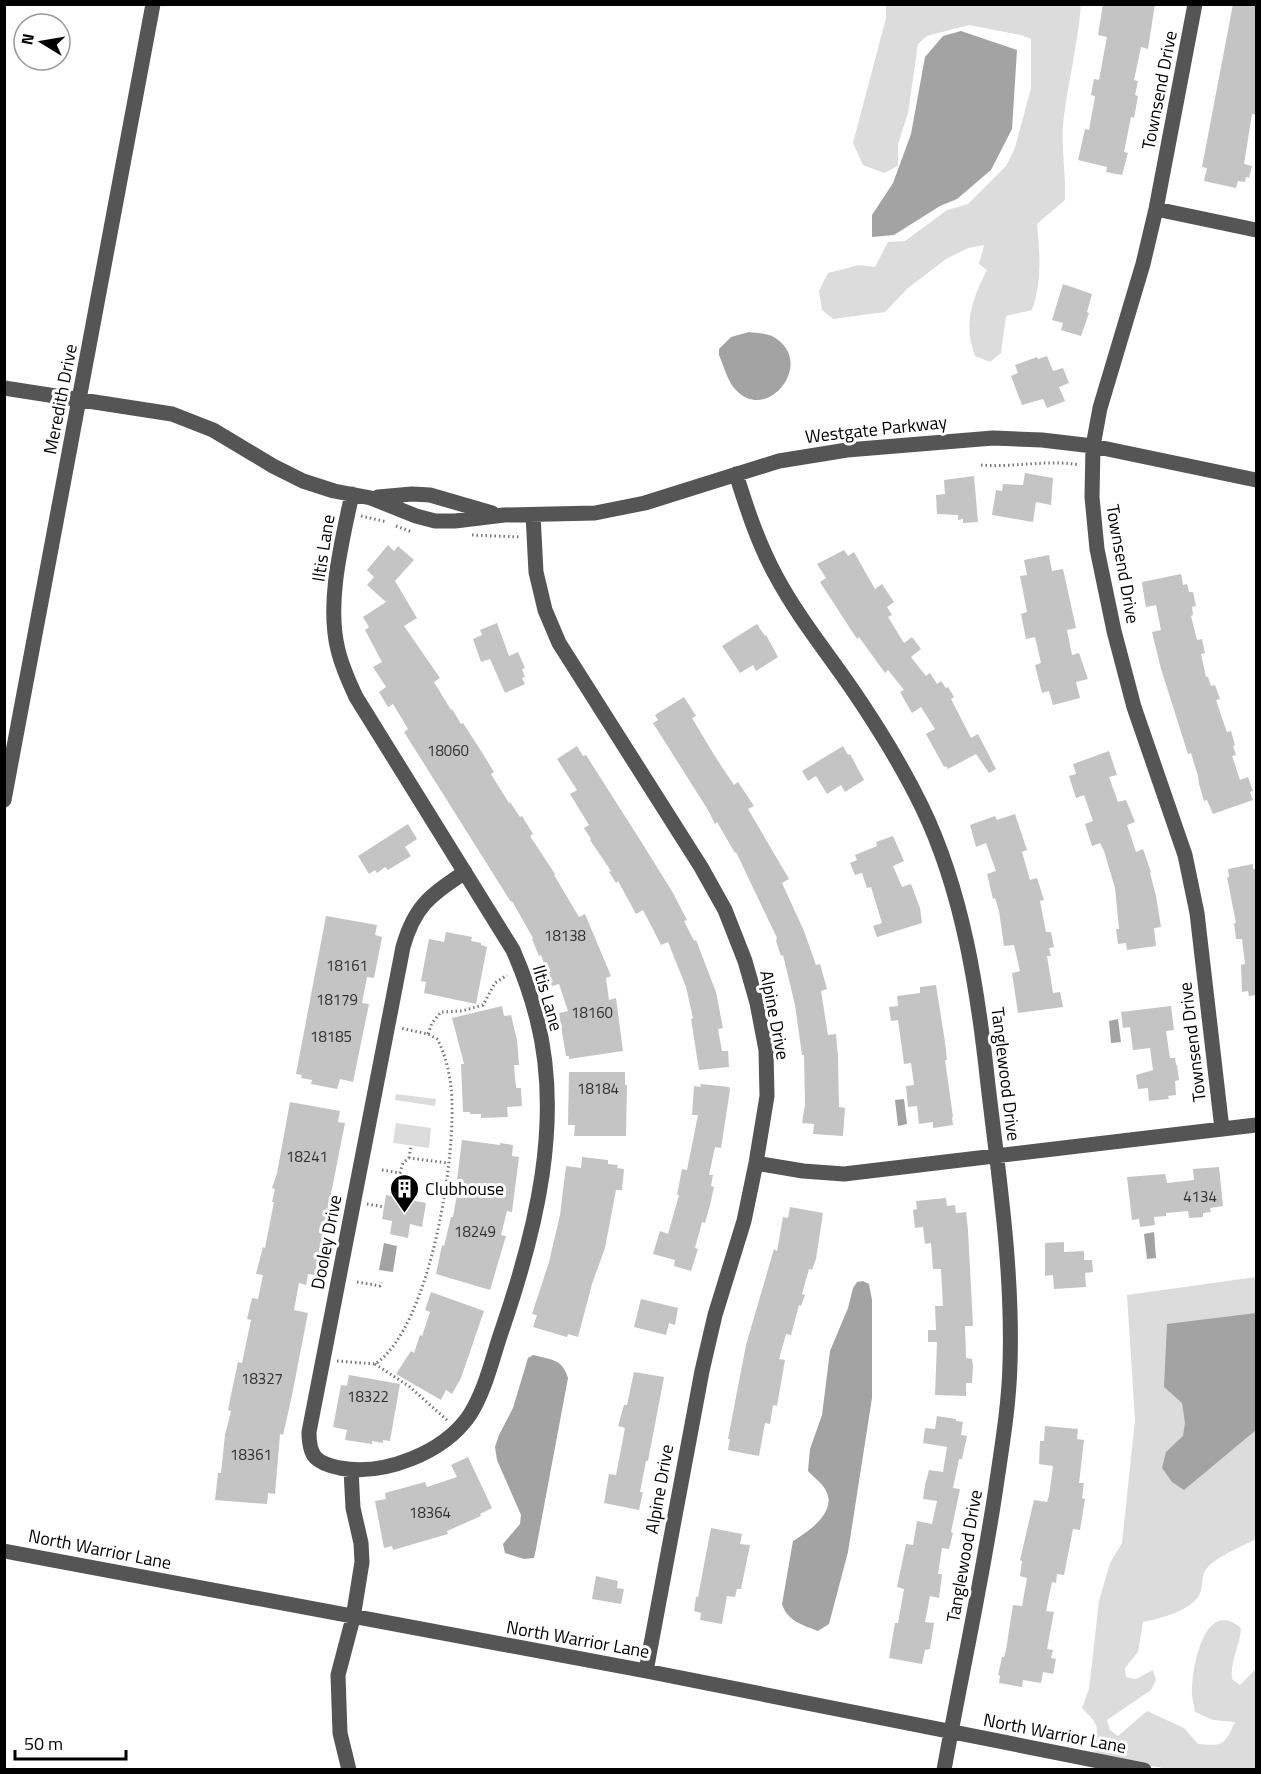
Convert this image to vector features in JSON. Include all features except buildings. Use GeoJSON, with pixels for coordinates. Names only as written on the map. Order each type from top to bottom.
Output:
{"type":"FeatureCollection","features":[{"type":"Feature","properties":{"kind":"street","name":"Meredith Drive"},"geometry":{"type":"LineString","coordinates":[[4,800],[153,4]]}},
{"type":"Feature","properties":{"kind":"street","name":"Townsend Drive"},"geometry":{"type":"LineString","coordinates":[[1196,4],[1143,264],[1100,408],[1093,446],[1092,497],[1097,549],[1114,631],[1134,707],[1185,855],[1197,914],[1222,1130]]}},
{"type":"Feature","properties":{"kind":"street"},"geometry":{"type":"LineString","coordinates":[[1156,209],[1257,230]]}},
{"type":"Feature","properties":{"kind":"street","name":"Westgate Parkway"},"geometry":{"type":"LineString","coordinates":[[4,388],[172,414],[213,430],[303,481],[334,491],[371,498],[416,516],[435,520],[455,521],[504,515],[595,513],[645,503],[779,461],[847,450],[993,438],[1042,440],[1093,446],[1257,480]]}},
{"type":"Feature","properties":{"kind":"street","name":"Tanglewood Drive"},"geometry":{"type":"LineString","coordinates":[[736,474],[750,520],[775,575],[811,634],[887,743],[923,808],[960,914],[975,988],[996,1156],[1010,1295],[1010,1368],[1004,1438],[990,1528],[944,1770]]}},
{"type":"Feature","properties":{"kind":"street","name":"Iltis Lane"},"geometry":{"type":"LineString","coordinates":[[351,1470],[385,1467],[422,1453],[452,1435],[469,1415],[484,1384],[525,1260],[537,1205],[548,1110],[538,1021],[527,983],[513,950],[356,697],[337,648],[334,620],[336,588],[352,494]]}},
{"type":"Feature","properties":{"kind":"street","name":"Westgate Parkway"},"geometry":{"type":"LineString","coordinates":[[371,498],[412,494],[430,495],[504,515]]}},
{"type":"Feature","properties":{"kind":"street","name":"Alpine Drive"},"geometry":{"type":"LineString","coordinates":[[533,515],[536,572],[545,610],[559,643],[701,867],[725,910],[745,961],[757,1003],[766,1050],[767,1096],[756,1163],[744,1221],[715,1316],[702,1371],[646,1671]]}},
{"type":"Feature","properties":{"kind":"street","name":"Dooley Drive"},"geometry":{"type":"LineString","coordinates":[[351,1470],[326,1465],[317,1460],[309,1444],[309,1432],[403,947],[417,911],[427,899],[465,872]]}},
{"type":"Feature","properties":{"kind":"street"},"geometry":{"type":"LineString","coordinates":[[756,1163],[803,1172],[844,1174],[1257,1125]]}},
{"type":"Feature","properties":{"kind":"street"},"geometry":{"type":"LineString","coordinates":[[349,1770],[340,1733],[338,1675],[353,1618],[362,1562],[361,1543],[353,1508],[351,1470]]}},
{"type":"Feature","properties":{"kind":"street","name":"North Warrior Lane"},"geometry":{"type":"LineString","coordinates":[[4,1551],[646,1671],[1144,1770]]}},
{"type":"Feature","properties":{"kind":"path"},"geometry":{"type":"LineString","coordinates":[[981,465],[1058,462],[1093,468]]}},
{"type":"Feature","properties":{"kind":"path"},"geometry":{"type":"LineString","coordinates":[[359,516],[385,521],[421,534]]}},
{"type":"Feature","properties":{"kind":"path"},"geometry":{"type":"LineString","coordinates":[[466,535],[534,537]]}},
{"type":"Feature","properties":{"kind":"path"},"geometry":{"type":"LineString","coordinates":[[428,1034],[432,1023],[441,1012],[462,1011],[483,1005],[495,983],[502,977],[512,974]]}},
{"type":"Feature","properties":{"kind":"path"},"geometry":{"type":"LineString","coordinates":[[375,1364],[389,1351],[402,1333],[414,1310],[434,1241],[448,1163],[452,1120],[451,1088],[441,1046],[437,1039],[428,1034],[397,1028]]}},
{"type":"Feature","properties":{"kind":"path"},"geometry":{"type":"LineString","coordinates":[[382,1170],[400,1173],[403,1163],[409,1158],[411,1146]]}},
{"type":"Feature","properties":{"kind":"path"},"geometry":{"type":"LineString","coordinates":[[409,1158],[448,1163]]}},
{"type":"Feature","properties":{"kind":"path"},"geometry":{"type":"LineString","coordinates":[[357,1282],[380,1286],[381,1282]]}},
{"type":"Feature","properties":{"kind":"path"},"geometry":{"type":"LineString","coordinates":[[332,1361],[375,1364],[410,1387],[448,1422]]}},
{"type":"Feature","properties":{"kind":"shaded area"},"geometry":{"type":"Polygon","coordinates":[[[886,5],[1081,5],[1063,126],[1065,200],[1037,224],[1039,278],[1032,310],[1006,316],[1001,353],[990,362],[975,356],[970,333],[973,302],[987,270],[979,264],[984,245],[968,248],[946,259],[908,288],[885,312],[833,319],[822,310],[819,291],[828,273],[859,265],[875,267],[888,242],[905,241],[947,210],[968,204],[1006,166],[1015,148],[1031,88],[1031,39],[969,25],[927,36],[918,44],[908,113],[898,144],[898,166],[884,173],[863,165],[853,143],[886,18],[886,5]]]}},
{"type":"Feature","properties":{"kind":"shaded area"},"geometry":{"type":"Polygon","coordinates":[[[961,31],[1017,50],[1012,129],[991,170],[957,199],[940,206],[894,235],[872,237],[872,215],[893,183],[911,134],[925,57],[943,36],[961,31]]]}},
{"type":"Feature","properties":{"kind":"shaded area"},"geometry":{"type":"Polygon","coordinates":[[[749,332],[772,336],[785,347],[790,359],[789,372],[784,384],[775,394],[763,399],[750,399],[735,389],[719,355],[719,349],[731,337],[749,332]]]}},
{"type":"Feature","properties":{"kind":"shaded area"},"geometry":{"type":"Polygon","coordinates":[[[1118,1019],[1121,1042],[1111,1043],[1109,1021],[1118,1019]]]}},
{"type":"Feature","properties":{"kind":"shaded area"},"geometry":{"type":"Polygon","coordinates":[[[396,1094],[436,1099],[435,1106],[395,1100],[396,1094]]]}},
{"type":"Feature","properties":{"kind":"shaded area"},"geometry":{"type":"Polygon","coordinates":[[[904,1099],[907,1124],[898,1126],[895,1100],[904,1099]]]}},
{"type":"Feature","properties":{"kind":"shaded area"},"geometry":{"type":"Polygon","coordinates":[[[396,1123],[431,1128],[429,1148],[393,1143],[396,1123]]]}},
{"type":"Feature","properties":{"kind":"shaded area"},"geometry":{"type":"Polygon","coordinates":[[[1154,1232],[1156,1258],[1147,1259],[1144,1234],[1154,1232]]]}},
{"type":"Feature","properties":{"kind":"shaded area"},"geometry":{"type":"Polygon","coordinates":[[[384,1243],[397,1246],[393,1272],[379,1270],[384,1243]]]}},
{"type":"Feature","properties":{"kind":"shaded area"},"geometry":{"type":"Polygon","coordinates":[[[1256,1277],[1256,1539],[1224,1555],[1208,1567],[1204,1573],[1200,1593],[1191,1604],[1175,1613],[1143,1622],[1138,1652],[1125,1668],[1126,1677],[1136,1679],[1153,1670],[1156,1680],[1151,1690],[1107,1720],[1110,1730],[1118,1736],[1147,1711],[1184,1728],[1198,1744],[1222,1743],[1235,1722],[1213,1720],[1195,1712],[1192,1691],[1195,1664],[1203,1638],[1210,1627],[1218,1621],[1229,1621],[1241,1628],[1232,1666],[1232,1679],[1240,1685],[1256,1669],[1256,1769],[1168,1769],[1096,1756],[1093,1743],[1097,1727],[1082,1708],[1089,1689],[1099,1601],[1110,1563],[1122,1543],[1135,1420],[1127,1295],[1256,1277]]]}},
{"type":"Feature","properties":{"kind":"shaded area"},"geometry":{"type":"Polygon","coordinates":[[[863,1281],[869,1284],[872,1300],[872,1398],[848,1552],[829,1624],[818,1631],[801,1624],[788,1615],[782,1604],[793,1541],[820,1520],[828,1505],[825,1489],[808,1471],[810,1449],[822,1415],[830,1351],[848,1308],[853,1288],[857,1282],[863,1281]]]}},
{"type":"Feature","properties":{"kind":"shaded area"},"geometry":{"type":"Polygon","coordinates":[[[1256,1313],[1256,1430],[1184,1490],[1172,1482],[1162,1468],[1166,1452],[1183,1436],[1185,1423],[1182,1403],[1164,1387],[1167,1324],[1256,1313]]]}},
{"type":"Feature","properties":{"kind":"shaded area"},"geometry":{"type":"Polygon","coordinates":[[[533,1355],[559,1363],[566,1371],[568,1378],[534,1558],[524,1559],[505,1553],[503,1544],[520,1524],[521,1515],[497,1460],[495,1447],[513,1408],[528,1358],[533,1355]]]}},
{"type":"Feature","properties":{"kind":"place","name":"Clubhouse"},"geometry":{"type":"Point","coordinates":[404,1214]}}]}
